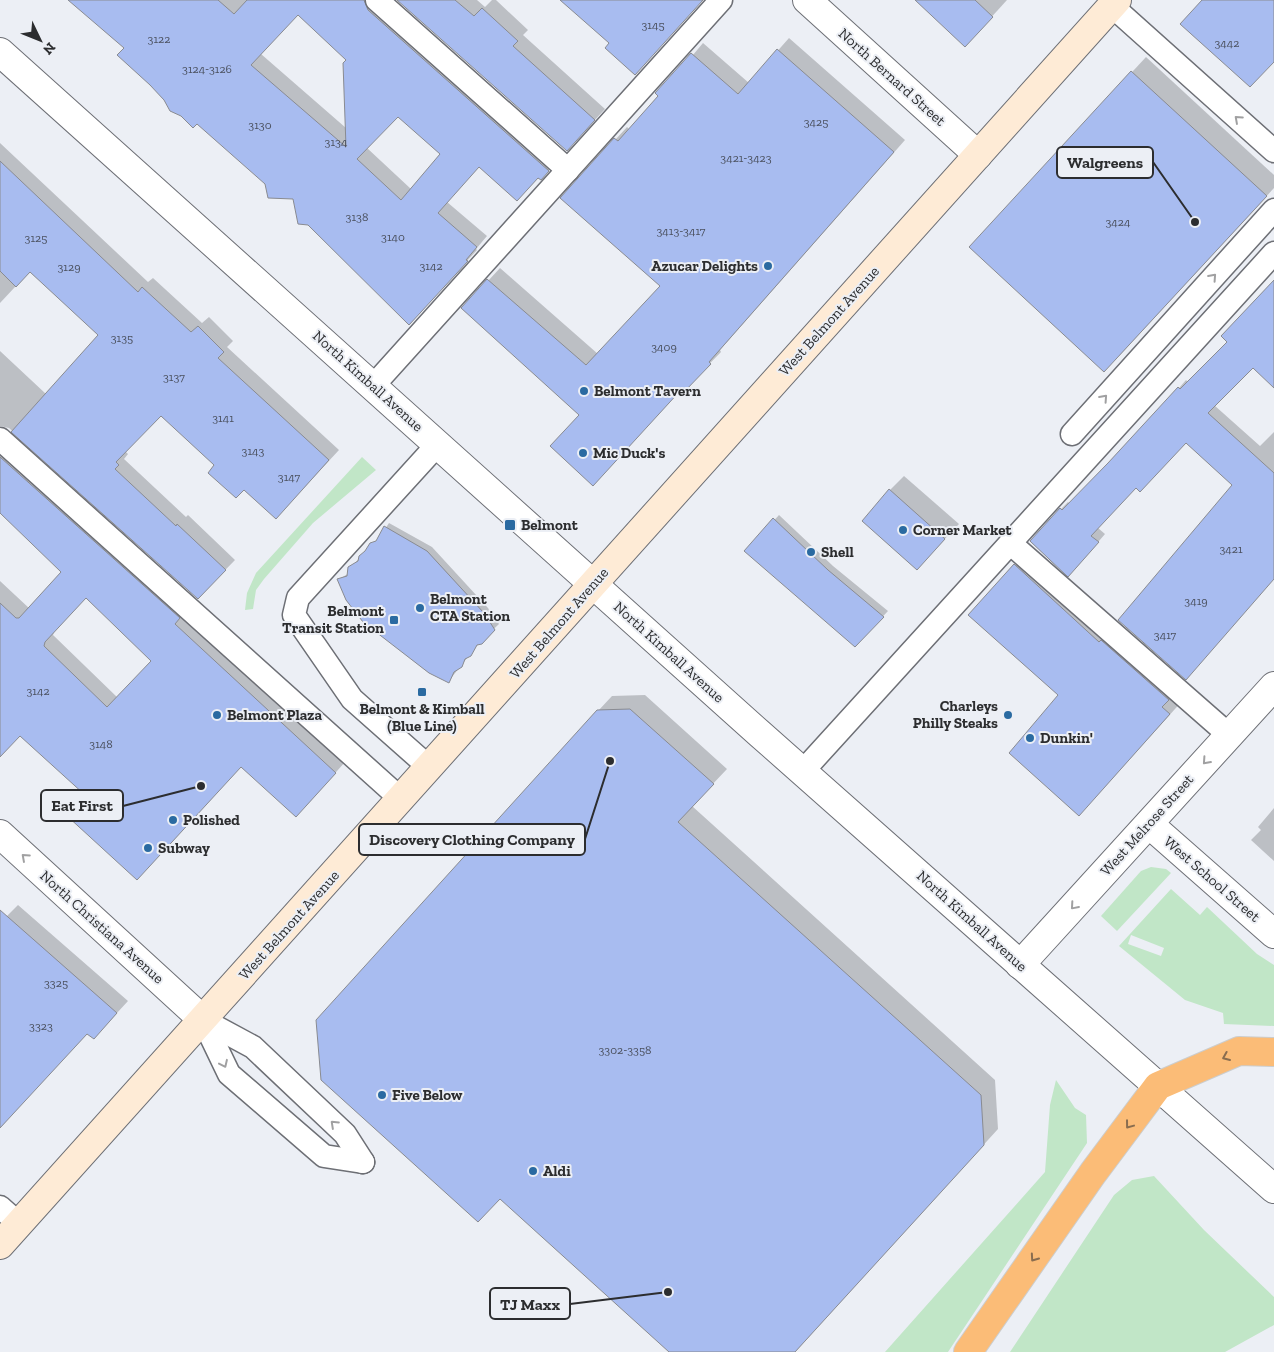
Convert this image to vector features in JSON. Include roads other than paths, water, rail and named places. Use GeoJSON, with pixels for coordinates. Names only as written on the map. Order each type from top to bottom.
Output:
{"type":"FeatureCollection","features":[{"type":"Feature","properties":{"kind":"highway"},"geometry":{"type":"LineString","coordinates":[[968,1352],[1093,1173],[1158,1086],[1239,1051],[1274,1052]]}},
{"type":"Feature","properties":{"kind":"main road","name":"West Belmont Avenue"},"geometry":{"type":"LineString","coordinates":[[0,1245],[9,1216],[203,1020],[1114,3]]}},
{"type":"Feature","properties":{"kind":"street","name":"North Bernard Street"},"geometry":{"type":"LineString","coordinates":[[807,0],[978,155]]}},
{"type":"Feature","properties":{"kind":"street","name":"North Kimball Avenue"},"geometry":{"type":"LineString","coordinates":[[0,52],[592,584],[1274,1189]]}},
{"type":"Feature","properties":{"kind":"street","name":"West Melrose Street"},"geometry":{"type":"LineString","coordinates":[[1020,965],[1274,686]]}},
{"type":"Feature","properties":{"kind":"street","name":"West School Street"},"geometry":{"type":"LineString","coordinates":[[1149,824],[1274,934]]}},
{"type":"Feature","properties":{"kind":"street","name":"North Christiana Avenue"},"geometry":{"type":"LineString","coordinates":[[0,834],[203,1020]]}},
{"type":"Feature","properties":{"kind":"lane"},"geometry":{"type":"LineString","coordinates":[[377,0],[568,170]]}},
{"type":"Feature","properties":{"kind":"lane"},"geometry":{"type":"LineString","coordinates":[[373,386],[721,0]]}},
{"type":"Feature","properties":{"kind":"lane"},"geometry":{"type":"LineString","coordinates":[[1114,3],[1274,151]]}},
{"type":"Feature","properties":{"kind":"lane"},"geometry":{"type":"LineString","coordinates":[[1072,434],[1274,210]]}},
{"type":"Feature","properties":{"kind":"lane"},"geometry":{"type":"LineString","coordinates":[[803,771],[1274,253]]}},
{"type":"Feature","properties":{"kind":"lane"},"geometry":{"type":"LineString","coordinates":[[0,439],[402,800]]}},
{"type":"Feature","properties":{"kind":"lane"},"geometry":{"type":"LineString","coordinates":[[430,768],[352,699],[294,615],[298,598],[438,444]]}},
{"type":"Feature","properties":{"kind":"lane"},"geometry":{"type":"LineString","coordinates":[[1010,543],[1229,735]]}},
{"type":"Feature","properties":{"kind":"lane"},"geometry":{"type":"LineString","coordinates":[[203,1020],[253,1047],[345,1134],[363,1162],[324,1156],[229,1074],[203,1020]]}},
{"type":"Feature","properties":{"kind":"place","name":"Walgreens"},"geometry":{"type":"Point","coordinates":[1195,222]}},
{"type":"Feature","properties":{"kind":"place","name":"Azucar Delights"},"geometry":{"type":"Point","coordinates":[768,266]}},
{"type":"Feature","properties":{"kind":"place","name":"Belmont Tavern"},"geometry":{"type":"Point","coordinates":[584,391]}},
{"type":"Feature","properties":{"kind":"place","name":"Mic Duck's"},"geometry":{"type":"Point","coordinates":[583,453]}},
{"type":"Feature","properties":{"kind":"place","name":"Belmont"},"geometry":{"type":"Point","coordinates":[510,525]}},
{"type":"Feature","properties":{"kind":"place","name":"Corner Market"},"geometry":{"type":"Point","coordinates":[903,530]}},
{"type":"Feature","properties":{"kind":"place","name":"Shell"},"geometry":{"type":"Point","coordinates":[811,552]}},
{"type":"Feature","properties":{"kind":"place","name":"Belmont CTA Station"},"geometry":{"type":"Point","coordinates":[420,608]}},
{"type":"Feature","properties":{"kind":"place","name":"Belmont Transit Station"},"geometry":{"type":"Point","coordinates":[394,620]}},
{"type":"Feature","properties":{"kind":"place","name":"Belmont & Kimball (Blue Line)"},"geometry":{"type":"Point","coordinates":[422,692]}},
{"type":"Feature","properties":{"kind":"place","name":"Belmont Plaza"},"geometry":{"type":"Point","coordinates":[217,715]}},
{"type":"Feature","properties":{"kind":"place","name":"Charleys Philly Steaks"},"geometry":{"type":"Point","coordinates":[1008,715]}},
{"type":"Feature","properties":{"kind":"place","name":"Dunkin'"},"geometry":{"type":"Point","coordinates":[1030,738]}},
{"type":"Feature","properties":{"kind":"place","name":"Discovery Clothing Company"},"geometry":{"type":"Point","coordinates":[610,761]}},
{"type":"Feature","properties":{"kind":"place","name":"Eat First"},"geometry":{"type":"Point","coordinates":[201,786]}},
{"type":"Feature","properties":{"kind":"place","name":"Polished"},"geometry":{"type":"Point","coordinates":[173,820]}},
{"type":"Feature","properties":{"kind":"place","name":"Subway"},"geometry":{"type":"Point","coordinates":[148,848]}},
{"type":"Feature","properties":{"kind":"place","name":"Five Below"},"geometry":{"type":"Point","coordinates":[382,1095]}},
{"type":"Feature","properties":{"kind":"place","name":"Aldi"},"geometry":{"type":"Point","coordinates":[533,1171]}},
{"type":"Feature","properties":{"kind":"place","name":"TJ Maxx"},"geometry":{"type":"Point","coordinates":[668,1292]}}]}
